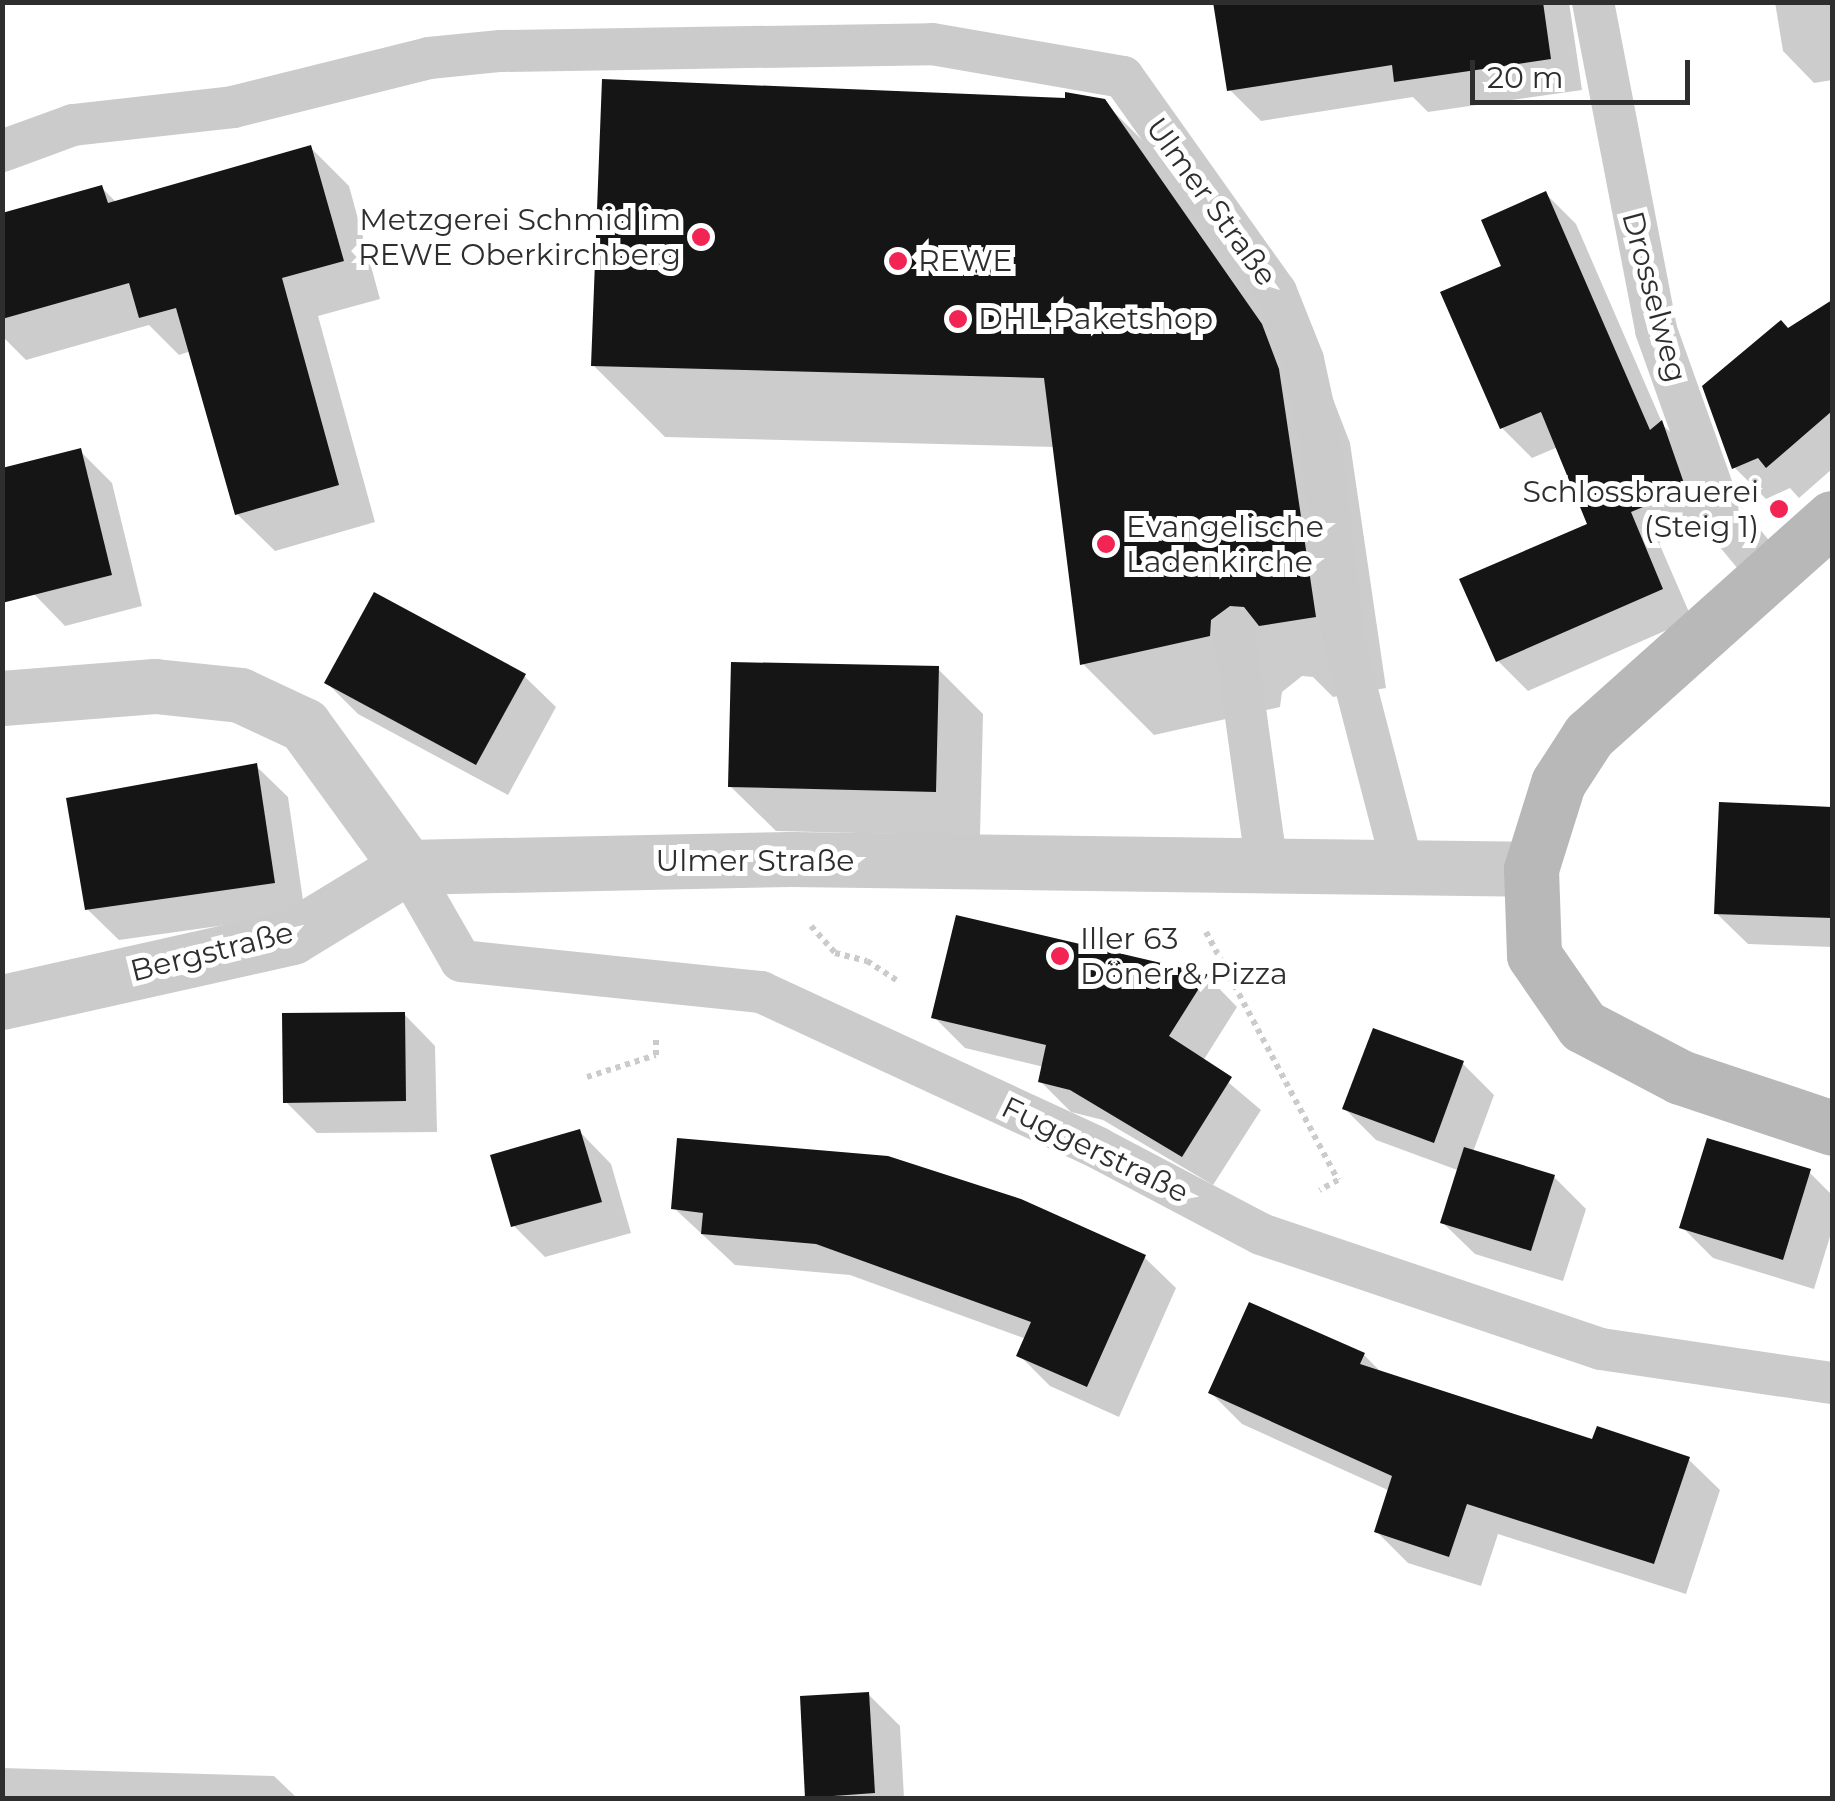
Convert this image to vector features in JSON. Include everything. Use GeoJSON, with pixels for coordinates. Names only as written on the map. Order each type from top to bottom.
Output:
{"type":"FeatureCollection","features":[{"type":"Feature","properties":{"kind":"main road"},"geometry":{"type":"LineString","coordinates":[[1832,518],[1589,735],[1558,783],[1532,869],[1534,954],[1583,1026],[1680,1077],[1832,1128]]}},
{"type":"Feature","properties":{"kind":"street"},"geometry":{"type":"LineString","coordinates":[[2,698],[155,686],[240,696],[304,725],[407,866]]}},
{"type":"Feature","properties":{"kind":"street","name":"Ulmer Straße"},"geometry":{"type":"LineString","coordinates":[[407,866],[790,859],[1532,869]]}},
{"type":"Feature","properties":{"kind":"street","name":"Bergstraße"},"geometry":{"type":"LineString","coordinates":[[2,1002],[292,937],[407,866]]}},
{"type":"Feature","properties":{"kind":"lane","name":"Drosselweg"},"geometry":{"type":"LineString","coordinates":[[1593,2],[1656,330],[1723,518],[1768,572]]}},
{"type":"Feature","properties":{"kind":"lane","name":"Ulmer Straße"},"geometry":{"type":"LineString","coordinates":[[2,151],[73,124],[233,107],[430,58],[501,50],[932,44],[1123,76],[1276,292],[1303,360],[1320,437],[1344,641],[1403,868]]}},
{"type":"Feature","properties":{"kind":"lane"},"geometry":{"type":"LineString","coordinates":[[1234,630],[1267,867]]}},
{"type":"Feature","properties":{"kind":"lane","name":"Fuggerstraße"},"geometry":{"type":"LineString","coordinates":[[407,866],[462,961],[761,992],[1098,1148],[1261,1234],[1601,1349],[1832,1383]]}},
{"type":"Feature","properties":{"kind":"path"},"geometry":{"type":"LineString","coordinates":[[1171,867],[1338,1180]]}},
{"type":"Feature","properties":{"kind":"building"},"geometry":{"type":"Polygon","coordinates":[[[1213,2],[1543,2],[1551,59],[1394,82],[1392,65],[1227,91],[1213,2]]]}},
{"type":"Feature","properties":{"kind":"building"},"geometry":{"type":"Polygon","coordinates":[[[602,79],[1065,98],[1065,92],[1105,99],[1262,324],[1279,369],[1316,617],[1259,626],[1244,607],[1230,606],[1211,620],[1210,636],[1080,665],[1044,378],[591,366],[602,79]]]}},
{"type":"Feature","properties":{"kind":"building"},"geometry":{"type":"Polygon","coordinates":[[[311,145],[344,261],[282,278],[339,485],[235,515],[176,308],[139,318],[129,283],[2,319],[2,213],[102,185],[108,203],[311,145]]]}},
{"type":"Feature","properties":{"kind":"building"},"geometry":{"type":"Polygon","coordinates":[[[1546,191],[1650,430],[1662,420],[1686,489],[1631,512],[1663,589],[1496,662],[1459,579],[1587,524],[1541,412],[1500,429],[1440,292],[1501,266],[1481,220],[1546,191]]]}},
{"type":"Feature","properties":{"kind":"building"},"geometry":{"type":"Polygon","coordinates":[[[1832,300],[1832,411],[1766,468],[1758,458],[1732,469],[1702,386],[1781,320],[1788,328],[1832,300]]]}},
{"type":"Feature","properties":{"kind":"building"},"geometry":{"type":"Polygon","coordinates":[[[81,448],[112,575],[2,603],[2,468],[81,448]]]}},
{"type":"Feature","properties":{"kind":"building"},"geometry":{"type":"Polygon","coordinates":[[[374,592],[526,674],[476,765],[324,683],[374,592]]]}},
{"type":"Feature","properties":{"kind":"building"},"geometry":{"type":"Polygon","coordinates":[[[731,662],[939,666],[936,792],[728,787],[731,662]]]}},
{"type":"Feature","properties":{"kind":"building"},"geometry":{"type":"Polygon","coordinates":[[[257,763],[275,883],[85,910],[66,798],[257,763]]]}},
{"type":"Feature","properties":{"kind":"building"},"geometry":{"type":"Polygon","coordinates":[[[1719,802],[1832,807],[1832,918],[1714,914],[1719,802]]]}},
{"type":"Feature","properties":{"kind":"building"},"geometry":{"type":"Polygon","coordinates":[[[956,915],[1208,974],[1169,1036],[1232,1077],[1182,1157],[1070,1090],[1038,1082],[1046,1045],[931,1018],[956,915]]]}},
{"type":"Feature","properties":{"kind":"building"},"geometry":{"type":"Polygon","coordinates":[[[405,1012],[406,1101],[283,1103],[282,1013],[405,1012]]]}},
{"type":"Feature","properties":{"kind":"building"},"geometry":{"type":"Polygon","coordinates":[[[1373,1028],[1464,1061],[1434,1143],[1342,1109],[1373,1028]]]}},
{"type":"Feature","properties":{"kind":"building"},"geometry":{"type":"Polygon","coordinates":[[[580,1129],[602,1202],[511,1227],[490,1155],[580,1129]]]}},
{"type":"Feature","properties":{"kind":"building"},"geometry":{"type":"Polygon","coordinates":[[[677,1138],[888,1156],[1021,1199],[1146,1255],[1087,1387],[1016,1356],[1031,1322],[816,1244],[701,1234],[703,1213],[671,1209],[677,1138]]]}},
{"type":"Feature","properties":{"kind":"building"},"geometry":{"type":"Polygon","coordinates":[[[1707,1138],[1811,1169],[1783,1260],[1679,1228],[1707,1138]]]}},
{"type":"Feature","properties":{"kind":"building"},"geometry":{"type":"Polygon","coordinates":[[[1464,1147],[1555,1175],[1531,1251],[1440,1223],[1464,1147]]]}},
{"type":"Feature","properties":{"kind":"building"},"geometry":{"type":"Polygon","coordinates":[[[1249,1302],[1365,1353],[1360,1364],[1592,1439],[1597,1426],[1690,1457],[1654,1564],[1467,1504],[1449,1557],[1374,1532],[1392,1476],[1208,1393],[1249,1302]]]}},
{"type":"Feature","properties":{"kind":"building"},"geometry":{"type":"Polygon","coordinates":[[[869,1692],[875,1793],[805,1798],[800,1696],[869,1692]]]}},
{"type":"Feature","properties":{"kind":"place","name":"Metzgerei Schmid im REWE Oberkirchberg"},"geometry":{"type":"Point","coordinates":[701,237]}},
{"type":"Feature","properties":{"kind":"place","name":"REWE"},"geometry":{"type":"Point","coordinates":[898,261]}},
{"type":"Feature","properties":{"kind":"place","name":"DHL Paketshop"},"geometry":{"type":"Point","coordinates":[958,319]}},
{"type":"Feature","properties":{"kind":"place","name":"Schlossbrauerei (Steig 1)"},"geometry":{"type":"Point","coordinates":[1779,509]}},
{"type":"Feature","properties":{"kind":"place","name":"Evangelische Ladenkirche"},"geometry":{"type":"Point","coordinates":[1106,544]}},
{"type":"Feature","properties":{"kind":"place","name":"Iller 63 Döner & Pizza"},"geometry":{"type":"Point","coordinates":[1060,956]}}]}
